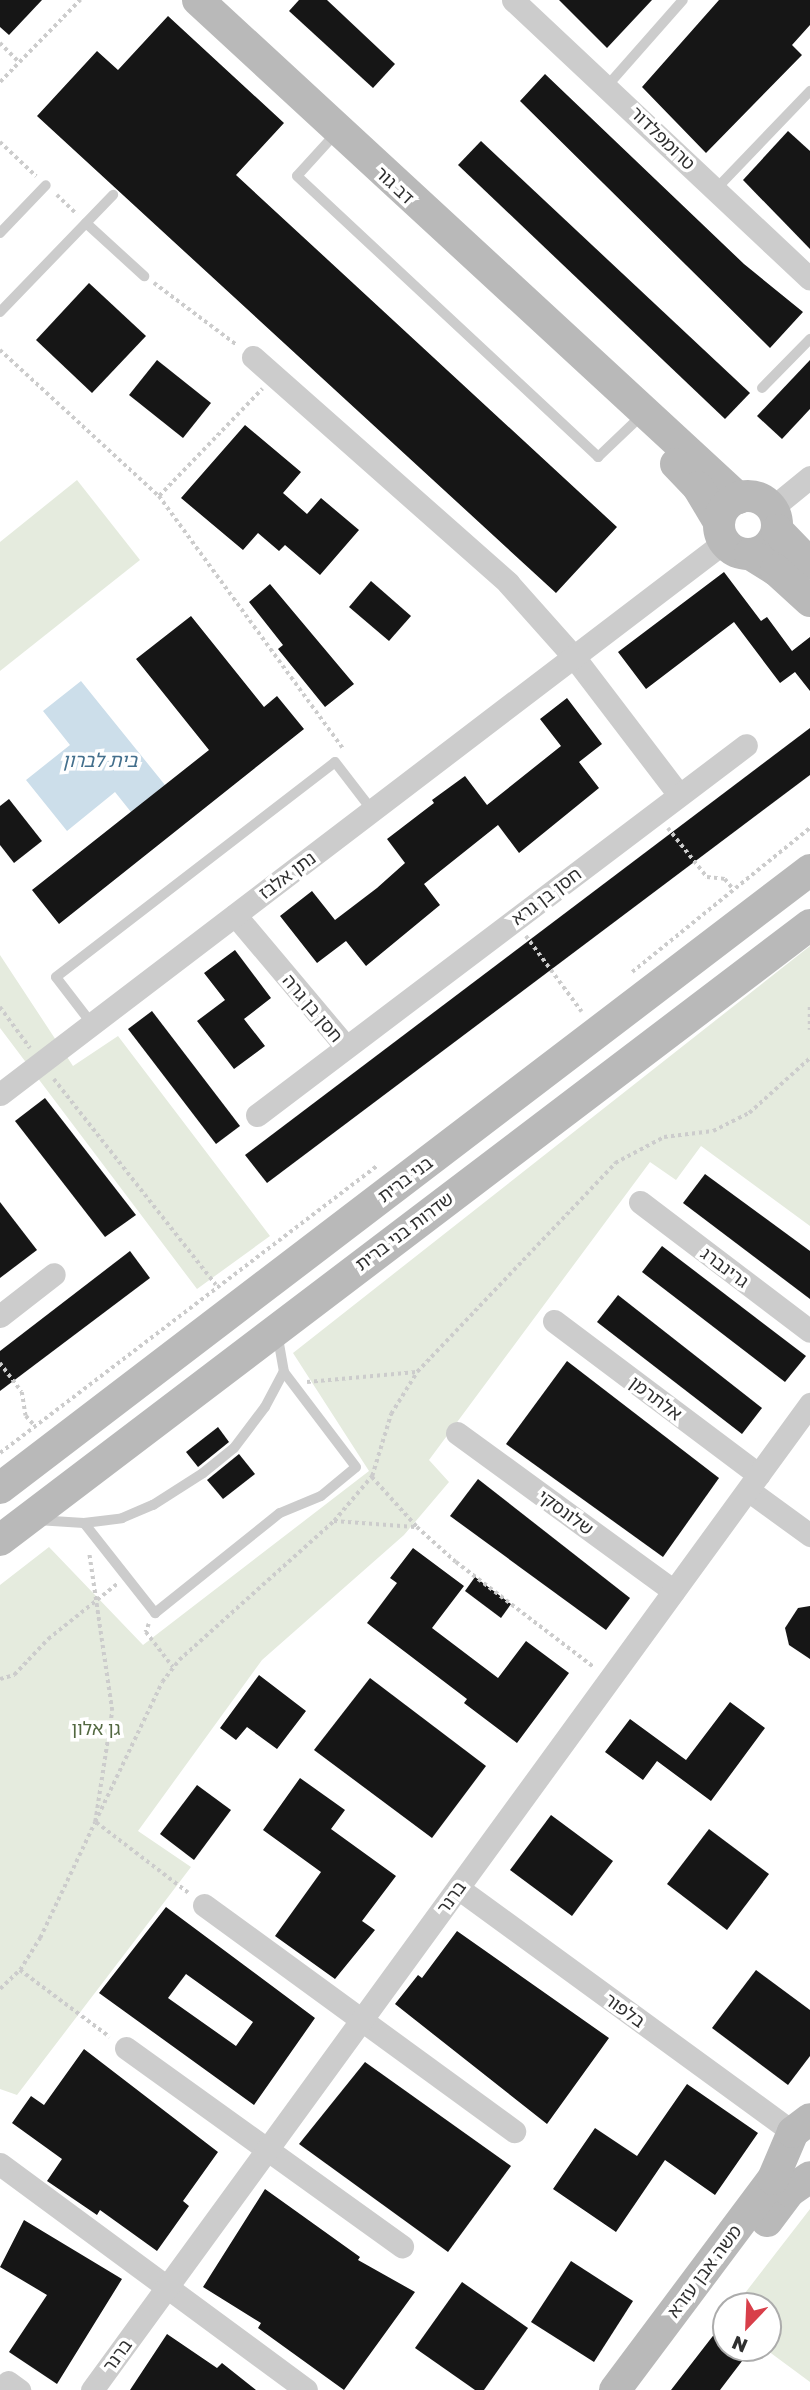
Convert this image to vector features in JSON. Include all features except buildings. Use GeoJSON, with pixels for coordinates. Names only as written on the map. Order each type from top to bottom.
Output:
{"type":"FeatureCollection","features":[{"type":"Feature","properties":{"kind":"main road","name":"דב גור"},"geometry":{"type":"LineString","coordinates":[[216,3],[253,51],[539,318],[640,417],[733,529],[810,601]]}},
{"type":"Feature","properties":{"kind":"main road"},"geometry":{"type":"LineString","coordinates":[[774,519],[768,547],[733,529],[759,498],[810,564]]}},
{"type":"Feature","properties":{"kind":"main road","name":"בני ברית"},"geometry":{"type":"LineString","coordinates":[[0,1488],[810,870]]}},
{"type":"Feature","properties":{"kind":"main road","name":"שדרות בני ברית"},"geometry":{"type":"LineString","coordinates":[[0,1540],[810,925]]}},
{"type":"Feature","properties":{"kind":"main road","name":"משה אבן עזרא"},"geometry":{"type":"LineString","coordinates":[[640,2390],[790,2191],[810,2177],[795,2167],[797,2134]]}},
{"type":"Feature","properties":{"kind":"main road","name":"משה אבן עזרא"},"geometry":{"type":"LineString","coordinates":[[615,2390],[773,2179],[797,2134]]}},
{"type":"Feature","properties":{"kind":"street","name":"טרומפלדור"},"geometry":{"type":"LineString","coordinates":[[513,0],[608,85],[810,279]]}},
{"type":"Feature","properties":{"kind":"street"},"geometry":{"type":"LineString","coordinates":[[253,357],[508,583],[574,657],[679,795]]}},
{"type":"Feature","properties":{"kind":"street"},"geometry":{"type":"LineString","coordinates":[[774,519],[810,477]]}},
{"type":"Feature","properties":{"kind":"street","name":"נתן אלבז"},"geometry":{"type":"LineString","coordinates":[[0,1094],[574,657],[733,529]]}},
{"type":"Feature","properties":{"kind":"street","name":"חסן בן גרא"},"geometry":{"type":"LineString","coordinates":[[346,1047],[746,745]]}},
{"type":"Feature","properties":{"kind":"street","name":"חסן בן גרה"},"geometry":{"type":"LineString","coordinates":[[235,915],[346,1047],[257,1115]]}},
{"type":"Feature","properties":{"kind":"street","name":"גרינברג"},"geometry":{"type":"LineString","coordinates":[[640,1202],[810,1331]]}},
{"type":"Feature","properties":{"kind":"street"},"geometry":{"type":"LineString","coordinates":[[0,1316],[54,1275]]}},
{"type":"Feature","properties":{"kind":"street","name":"אלתרמן"},"geometry":{"type":"LineString","coordinates":[[554,1321],[753,1482],[810,1535]]}},
{"type":"Feature","properties":{"kind":"street","name":"ברנר"},"geometry":{"type":"LineString","coordinates":[[92,2390],[810,1404]]}},
{"type":"Feature","properties":{"kind":"street","name":"שלונסקי"},"geometry":{"type":"LineString","coordinates":[[457,1433],[674,1591]]}},
{"type":"Feature","properties":{"kind":"street","name":"בלפור"},"geometry":{"type":"LineString","coordinates":[[458,1888],[797,2134]]}},
{"type":"Feature","properties":{"kind":"street"},"geometry":{"type":"LineString","coordinates":[[204,1905],[514,2131]]}},
{"type":"Feature","properties":{"kind":"street"},"geometry":{"type":"LineString","coordinates":[[126,2048],[402,2246]]}},
{"type":"Feature","properties":{"kind":"street"},"geometry":{"type":"LineString","coordinates":[[0,2164],[306,2390]]}},
{"type":"Feature","properties":{"kind":"lane"},"geometry":{"type":"LineString","coordinates":[[608,85],[683,0]]}},
{"type":"Feature","properties":{"kind":"lane"},"geometry":{"type":"LineString","coordinates":[[716,189],[810,91]]}},
{"type":"Feature","properties":{"kind":"lane"},"geometry":{"type":"LineString","coordinates":[[337,132],[297,176],[598,457],[640,417]]}},
{"type":"Feature","properties":{"kind":"lane"},"geometry":{"type":"LineString","coordinates":[[0,233],[46,185]]}},
{"type":"Feature","properties":{"kind":"lane"},"geometry":{"type":"LineString","coordinates":[[0,312],[113,195]]}},
{"type":"Feature","properties":{"kind":"lane"},"geometry":{"type":"LineString","coordinates":[[86,223],[144,276]]}},
{"type":"Feature","properties":{"kind":"lane"},"geometry":{"type":"LineString","coordinates":[[762,388],[810,339]]}},
{"type":"Feature","properties":{"kind":"lane"},"geometry":{"type":"LineString","coordinates":[[92,1024],[56,977],[335,762],[372,810]]}},
{"type":"Feature","properties":{"kind":"lane"},"geometry":{"type":"LineString","coordinates":[[83,1523],[155,1613],[280,1513],[321,1496],[356,1467],[284,1372],[276,1328]]}},
{"type":"Feature","properties":{"kind":"lane"},"geometry":{"type":"LineString","coordinates":[[27,1519],[83,1523],[122,1518],[153,1505],[203,1474],[234,1448],[265,1407],[284,1372]]}},
{"type":"Feature","properties":{"kind":"path"},"geometry":{"type":"LineString","coordinates":[[0,82],[80,0]]}},
{"type":"Feature","properties":{"kind":"path"},"geometry":{"type":"LineString","coordinates":[[0,43],[19,62]]}},
{"type":"Feature","properties":{"kind":"path"},"geometry":{"type":"LineString","coordinates":[[144,276],[253,357]]}},
{"type":"Feature","properties":{"kind":"path"},"geometry":{"type":"LineString","coordinates":[[0,351],[159,496],[350,758]]}},
{"type":"Feature","properties":{"kind":"path"},"geometry":{"type":"LineString","coordinates":[[159,496],[274,377]]}},
{"type":"Feature","properties":{"kind":"path"},"geometry":{"type":"LineString","coordinates":[[656,813],[707,877],[725,879],[733,890]]}},
{"type":"Feature","properties":{"kind":"path"},"geometry":{"type":"LineString","coordinates":[[625,977],[810,828]]}},
{"type":"Feature","properties":{"kind":"path"},"geometry":{"type":"LineString","coordinates":[[514,920],[582,1012]]}},
{"type":"Feature","properties":{"kind":"path"},"geometry":{"type":"LineString","coordinates":[[571,1020],[593,1003]]}},
{"type":"Feature","properties":{"kind":"path"},"geometry":{"type":"LineString","coordinates":[[0,1007],[216,1285]]}},
{"type":"Feature","properties":{"kind":"path"},"geometry":{"type":"LineString","coordinates":[[810,1007],[810,1031]]}},
{"type":"Feature","properties":{"kind":"path"},"geometry":{"type":"LineString","coordinates":[[0,1989],[20,1970],[40,1938],[173,1667],[198,1639],[334,1521],[372,1476],[391,1414],[417,1372],[615,1163],[664,1137],[713,1131],[749,1112],[810,1058]]}},
{"type":"Feature","properties":{"kind":"path"},"geometry":{"type":"LineString","coordinates":[[0,1453],[216,1285],[386,1159]]}},
{"type":"Feature","properties":{"kind":"path"},"geometry":{"type":"LineString","coordinates":[[0,1363],[22,1392],[26,1416],[35,1426]]}},
{"type":"Feature","properties":{"kind":"path"},"geometry":{"type":"LineString","coordinates":[[292,1383],[417,1372]]}},
{"type":"Feature","properties":{"kind":"path"},"geometry":{"type":"LineString","coordinates":[[356,1467],[372,1476],[417,1527],[610,1679]]}},
{"type":"Feature","properties":{"kind":"path"},"geometry":{"type":"LineString","coordinates":[[334,1521],[417,1527]]}},
{"type":"Feature","properties":{"kind":"path"},"geometry":{"type":"LineString","coordinates":[[83,1523],[112,1711],[95,1822]]}},
{"type":"Feature","properties":{"kind":"path"},"geometry":{"type":"LineString","coordinates":[[0,1679],[14,1675],[48,1639],[126,1577]]}},
{"type":"Feature","properties":{"kind":"path"},"geometry":{"type":"LineString","coordinates":[[155,1613],[146,1632],[173,1667]]}},
{"type":"Feature","properties":{"kind":"path"},"geometry":{"type":"LineString","coordinates":[[95,1822],[204,1905]]}},
{"type":"Feature","properties":{"kind":"path"},"geometry":{"type":"LineString","coordinates":[[20,1970],[126,2048]]}},
{"type":"Feature","properties":{"kind":"green space"},"geometry":{"type":"Polygon","coordinates":[[[77,480],[140,560],[0,671],[0,542],[77,480]]]}},
{"type":"Feature","properties":{"kind":"green space","name":"גן אלון"},"geometry":{"type":"Polygon","coordinates":[[[810,946],[810,1226],[701,1146],[676,1180],[650,1162],[429,1460],[449,1482],[404,1535],[262,1660],[138,1831],[191,1867],[17,2095],[0,2089],[0,1585],[49,1547],[143,1645],[369,1471],[293,1353],[810,946]]]}},
{"type":"Feature","properties":{"kind":"green space"},"geometry":{"type":"Polygon","coordinates":[[[0,955],[73,1066],[118,1036],[270,1236],[197,1289],[0,1028],[0,955]]]}},
{"type":"Feature","properties":{"kind":"green space"},"geometry":{"type":"Polygon","coordinates":[[[810,2209],[810,2382],[782,2361],[782,2292],[746,2292],[810,2209]]]}},
{"type":"Feature","properties":{"kind":"water","name":"בית לברון"},"geometry":{"type":"Polygon","coordinates":[[[81,681],[165,785],[131,812],[115,792],[67,831],[26,780],[70,745],[43,711],[81,681]]]}}]}
